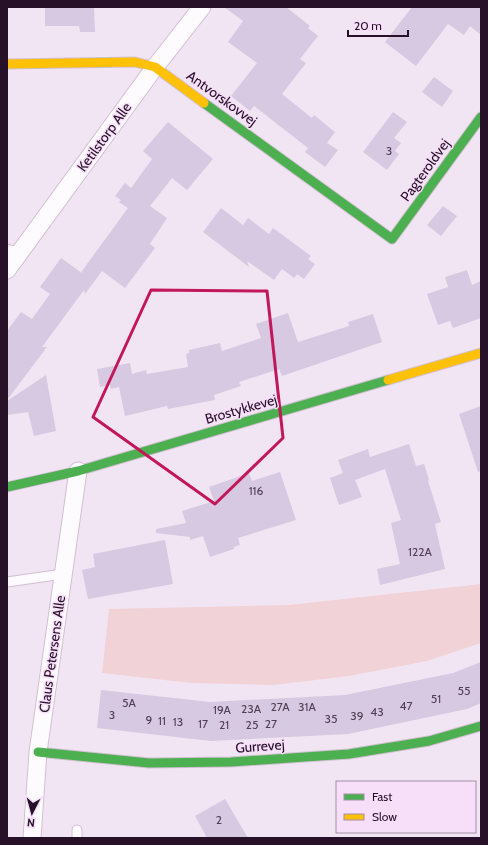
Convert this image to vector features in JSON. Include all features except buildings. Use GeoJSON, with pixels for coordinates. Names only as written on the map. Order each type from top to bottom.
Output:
{"type":"FeatureCollection","features":[{"type":"Feature","properties":{"kind":"street","name":"Ketilstorp Alle"},"geometry":{"type":"LineString","coordinates":[[7,270],[13,251],[154,67],[202,7]]}},
{"type":"Feature","properties":{"kind":"street","name":"Antvorskovvej"},"geometry":{"type":"LineString","coordinates":[[7,64],[135,62],[154,67],[392,239]]}},
{"type":"Feature","properties":{"kind":"street","name":"Pagteroldvej"},"geometry":{"type":"LineString","coordinates":[[392,239],[481,117]]}},
{"type":"Feature","properties":{"kind":"street","name":"Brostykkevej"},"geometry":{"type":"LineString","coordinates":[[7,487],[78,471],[481,353]]}},
{"type":"Feature","properties":{"kind":"street","name":"Claus Petersens Alle"},"geometry":{"type":"LineString","coordinates":[[32,838],[38,752],[78,471]]}},
{"type":"Feature","properties":{"kind":"street","name":"Gurrevej"},"geometry":{"type":"LineString","coordinates":[[38,752],[149,763],[231,762],[349,754],[429,741],[481,726]]}},
{"type":"Feature","properties":{"kind":"lane"},"geometry":{"type":"LineString","coordinates":[[7,582],[63,574]]}},
{"type":"Feature","properties":{"kind":"highlighted area"},"geometry":{"type":"Polygon","coordinates":[[[151,290],[267,291],[283,438],[215,504],[93,417],[151,290]]]}},
{"type":"Feature","properties":{"kind":"shaded area"},"geometry":{"type":"Polygon","coordinates":[[[481,584],[481,643],[427,661],[349,676],[274,685],[191,683],[102,673],[109,609],[289,605],[481,584]]]}},
{"type":"Feature","properties":{"kind":"traffic: fast"},"geometry":{"type":"LineString","coordinates":[[204,103],[392,239],[481,117]]}},
{"type":"Feature","properties":{"kind":"traffic: fast"},"geometry":{"type":"LineString","coordinates":[[7,487],[78,471],[388,380]]}},
{"type":"Feature","properties":{"kind":"traffic: fast"},"geometry":{"type":"LineString","coordinates":[[38,752],[149,763],[231,762],[349,754],[429,741],[481,726]]}},
{"type":"Feature","properties":{"kind":"traffic: slow"},"geometry":{"type":"LineString","coordinates":[[7,64],[135,62],[155,67],[204,103]]}},
{"type":"Feature","properties":{"kind":"traffic: slow"},"geometry":{"type":"LineString","coordinates":[[388,380],[481,353]]}}]}
